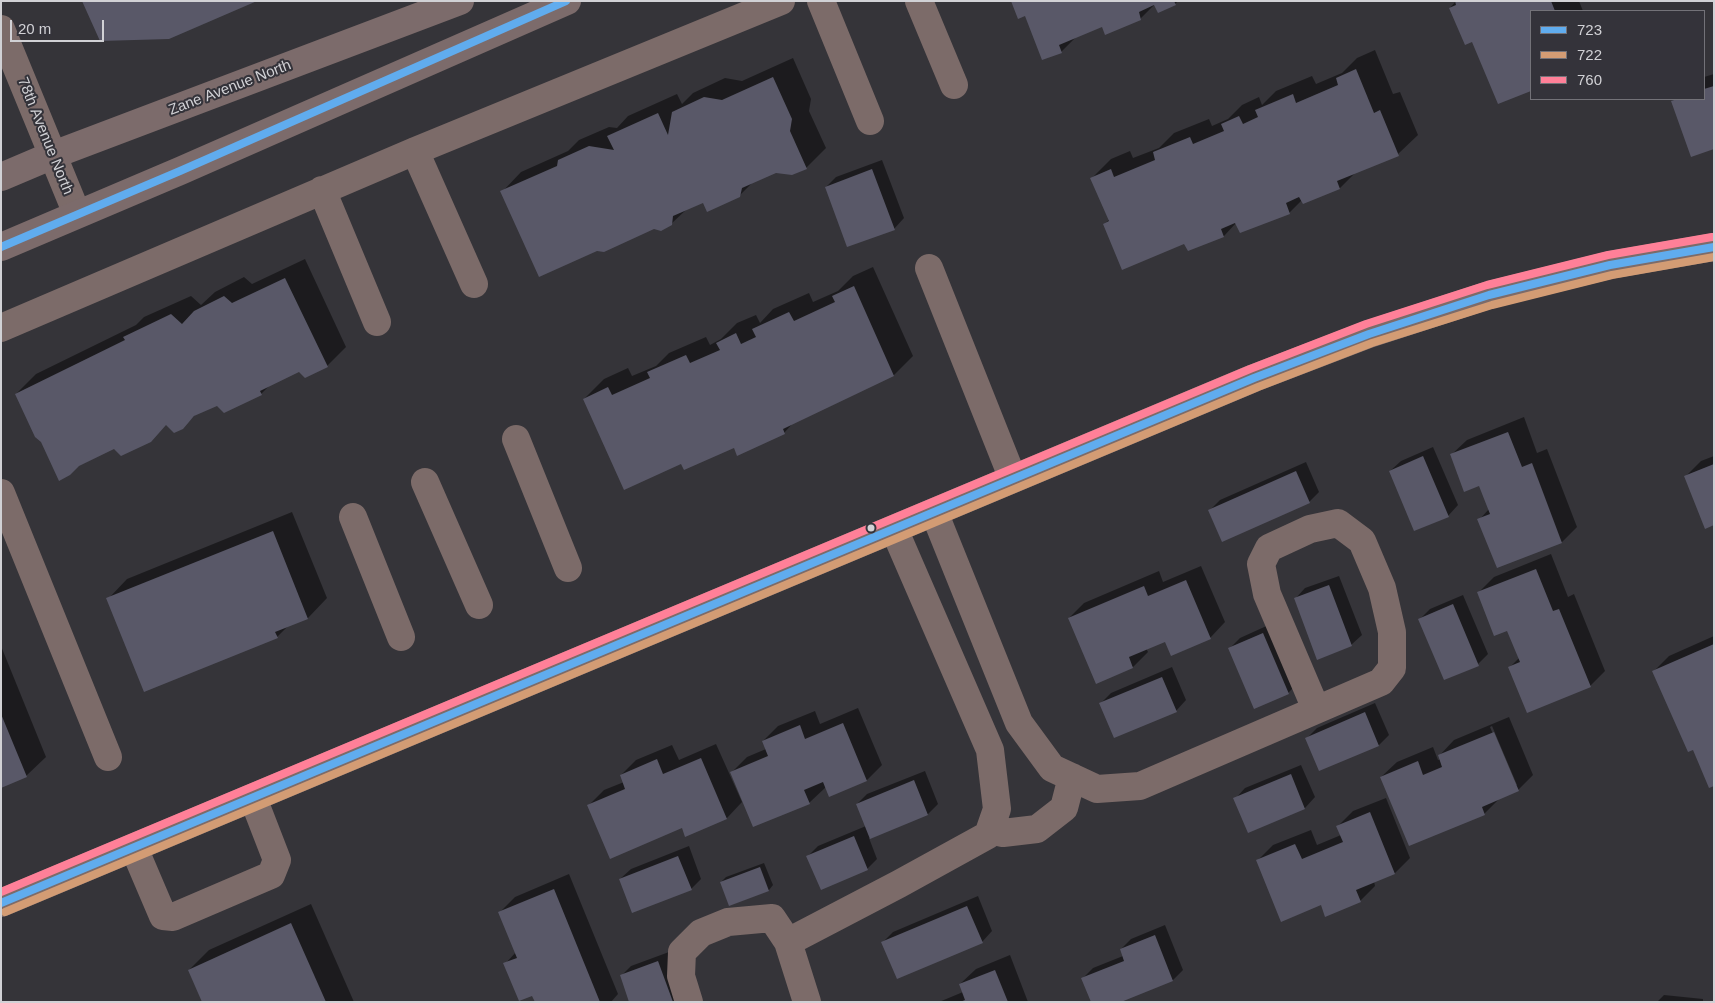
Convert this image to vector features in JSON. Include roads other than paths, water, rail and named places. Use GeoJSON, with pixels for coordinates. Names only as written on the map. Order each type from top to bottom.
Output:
{"type":"FeatureCollection","features":[{"type":"Feature","properties":{"kind":"main road","name":"Zane Avenue North"},"geometry":{"type":"LineString","coordinates":[[1,177],[52,155],[460,1]]}},
{"type":"Feature","properties":{"kind":"main road"},"geometry":{"type":"LineString","coordinates":[[1,247],[180,172],[567,1]]}},
{"type":"Feature","properties":{"kind":"street"},"geometry":{"type":"LineString","coordinates":[[1,328],[415,151],[781,1]]}},
{"type":"Feature","properties":{"kind":"street"},"geometry":{"type":"LineString","coordinates":[[821,1],[870,121]]}},
{"type":"Feature","properties":{"kind":"street"},"geometry":{"type":"LineString","coordinates":[[919,1],[954,84]]}},
{"type":"Feature","properties":{"kind":"street","name":"78th Avenue North"},"geometry":{"type":"LineString","coordinates":[[1,29],[77,214]]}},
{"type":"Feature","properties":{"kind":"street"},"geometry":{"type":"LineString","coordinates":[[415,151],[474,284]]}},
{"type":"Feature","properties":{"kind":"street"},"geometry":{"type":"LineString","coordinates":[[322,190],[377,322]]}},
{"type":"Feature","properties":{"kind":"street"},"geometry":{"type":"LineString","coordinates":[[1,903],[1254,378],[1388,328],[1489,295],[1610,264],[1714,247]]}},
{"type":"Feature","properties":{"kind":"street"},"geometry":{"type":"LineString","coordinates":[[929,268],[1013,479]]}},
{"type":"Feature","properties":{"kind":"street"},"geometry":{"type":"LineString","coordinates":[[516,439],[568,568]]}},
{"type":"Feature","properties":{"kind":"street"},"geometry":{"type":"LineString","coordinates":[[425,482],[479,605]]}},
{"type":"Feature","properties":{"kind":"street"},"geometry":{"type":"LineString","coordinates":[[1,492],[108,757]]}},
{"type":"Feature","properties":{"kind":"street"},"geometry":{"type":"LineString","coordinates":[[934,512],[1019,723],[1052,768],[1098,789],[1140,786],[1381,682],[1392,668],[1392,632],[1382,588],[1362,541],[1338,523],[1310,529],[1269,548],[1261,564],[1268,594],[1316,710]]}},
{"type":"Feature","properties":{"kind":"street"},"geometry":{"type":"LineString","coordinates":[[352,517],[401,637]]}},
{"type":"Feature","properties":{"kind":"street"},"geometry":{"type":"LineString","coordinates":[[788,942],[988,835],[997,809],[990,750],[894,529]]}},
{"type":"Feature","properties":{"kind":"street"},"geometry":{"type":"LineString","coordinates":[[990,830],[1003,833],[1037,829],[1064,808],[1072,777]]}},
{"type":"Feature","properties":{"kind":"street"},"geometry":{"type":"LineString","coordinates":[[134,848],[163,916],[173,917],[272,875],[277,860],[253,798]]}},
{"type":"Feature","properties":{"kind":"street"},"geometry":{"type":"LineString","coordinates":[[689,1002],[681,976],[682,952],[701,933],[728,922],[772,918],[788,942],[807,1002]]}}]}
